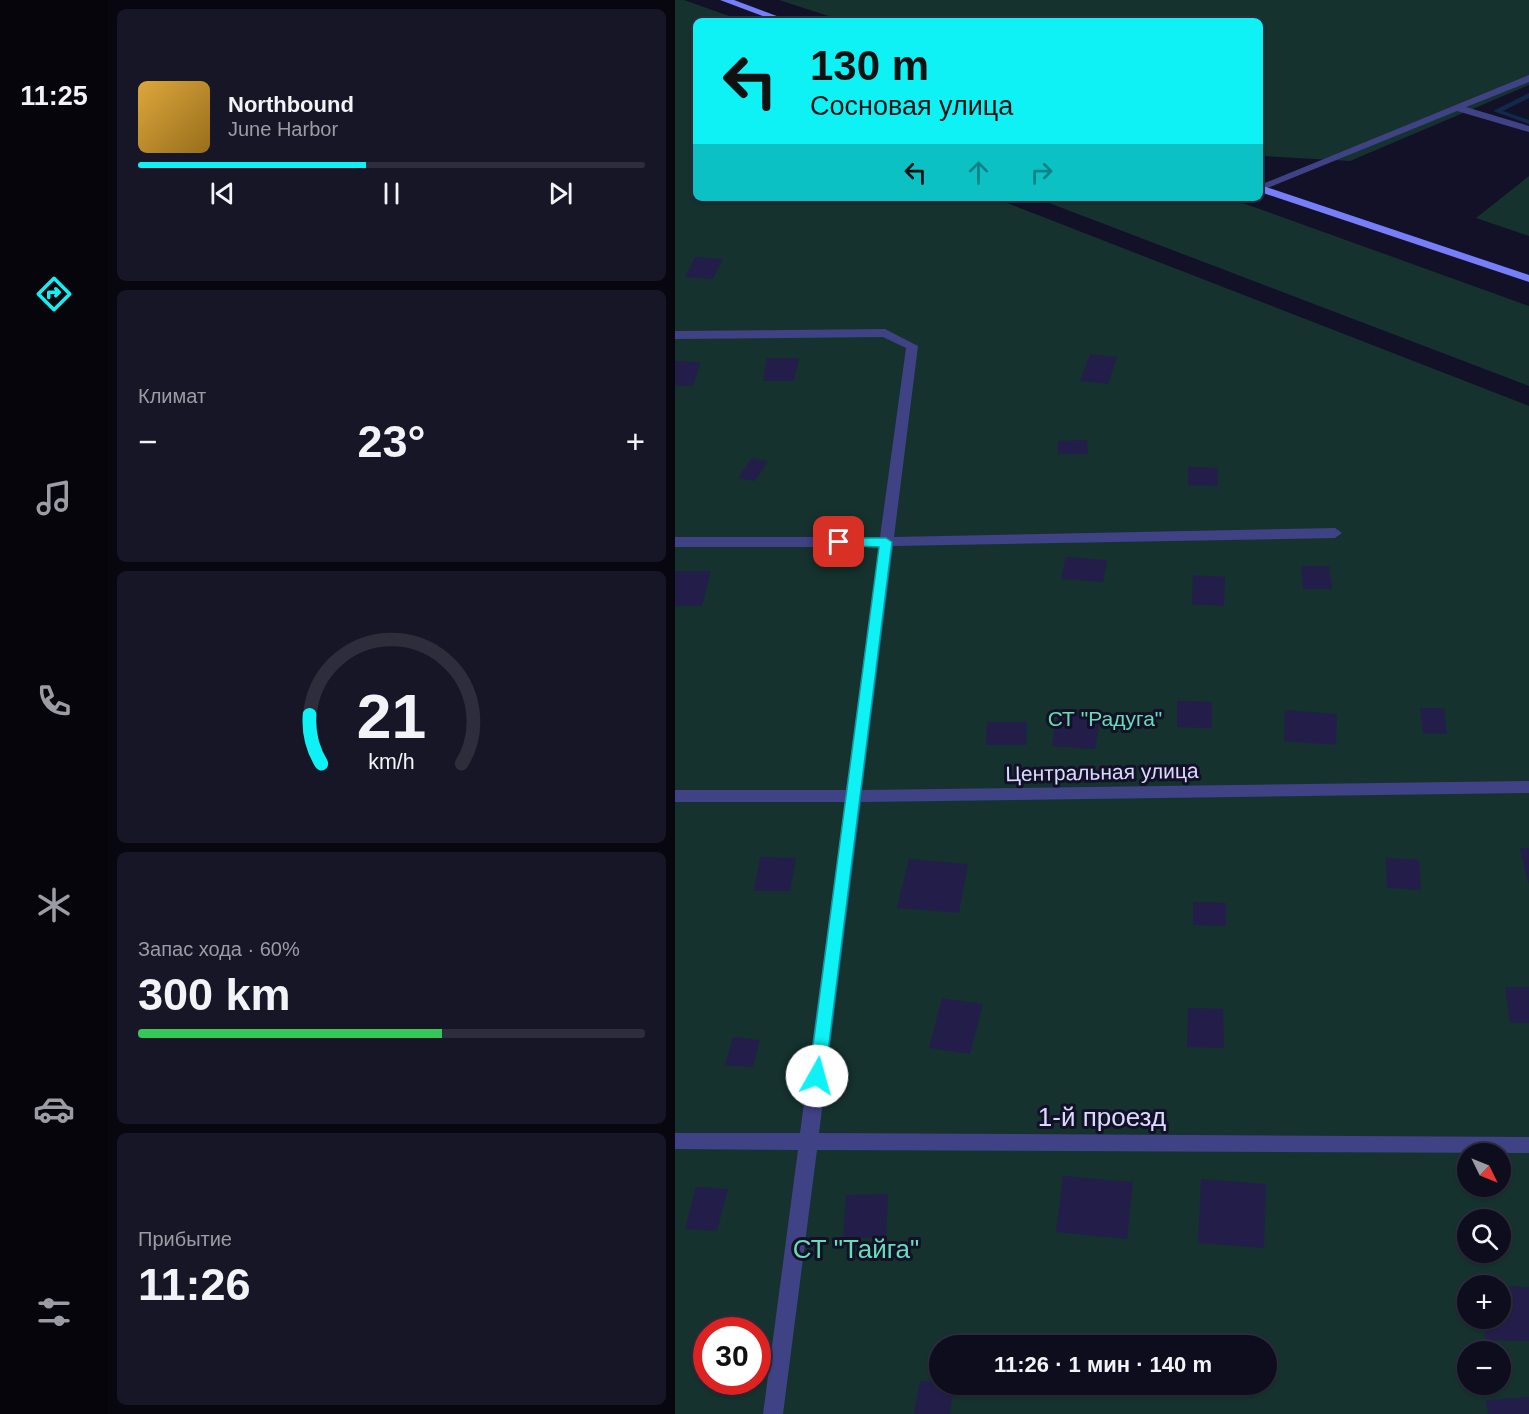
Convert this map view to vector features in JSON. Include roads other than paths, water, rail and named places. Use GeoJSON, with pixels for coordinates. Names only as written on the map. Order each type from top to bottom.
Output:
{"type":"FeatureCollection","features":[{"type":"Feature","properties":{"kind":"main road"},"geometry":{"type":"LineString","coordinates":[[725,0],[776,18]]}},
{"type":"Feature","properties":{"kind":"main road"},"geometry":{"type":"LineString","coordinates":[[1263,189],[1529,279]]}},
{"type":"Feature","properties":{"kind":"street"},"geometry":{"type":"LineString","coordinates":[[1263,187],[1529,78]]}},
{"type":"Feature","properties":{"kind":"street"},"geometry":{"type":"LineString","coordinates":[[1457,108],[1529,129]]}},
{"type":"Feature","properties":{"kind":"street"},"geometry":{"type":"LineString","coordinates":[[675,335],[885,333],[912,346],[773,1414]]}},
{"type":"Feature","properties":{"kind":"street"},"geometry":{"type":"LineString","coordinates":[[675,542],[886,542],[1335,533]]}},
{"type":"Feature","properties":{"kind":"street","name":"Центральная улица"},"geometry":{"type":"LineString","coordinates":[[675,796],[853,796],[1529,787]]}},
{"type":"Feature","properties":{"kind":"street","name":"1-й проезд"},"geometry":{"type":"LineString","coordinates":[[675,1141],[1529,1145]]}},
{"type":"Feature","properties":{"kind":"waterway"},"geometry":{"type":"LineString","coordinates":[[1529,95],[1497,111],[1529,122]]}},
{"type":"Feature","properties":{"kind":"park label","name":"СТ \"Радуга\""},"geometry":{"type":"Point","coordinates":[1105,718]}},
{"type":"Feature","properties":{"kind":"park label","name":"СТ \"Тайга\""},"geometry":{"type":"Point","coordinates":[856,1249]}}]}
